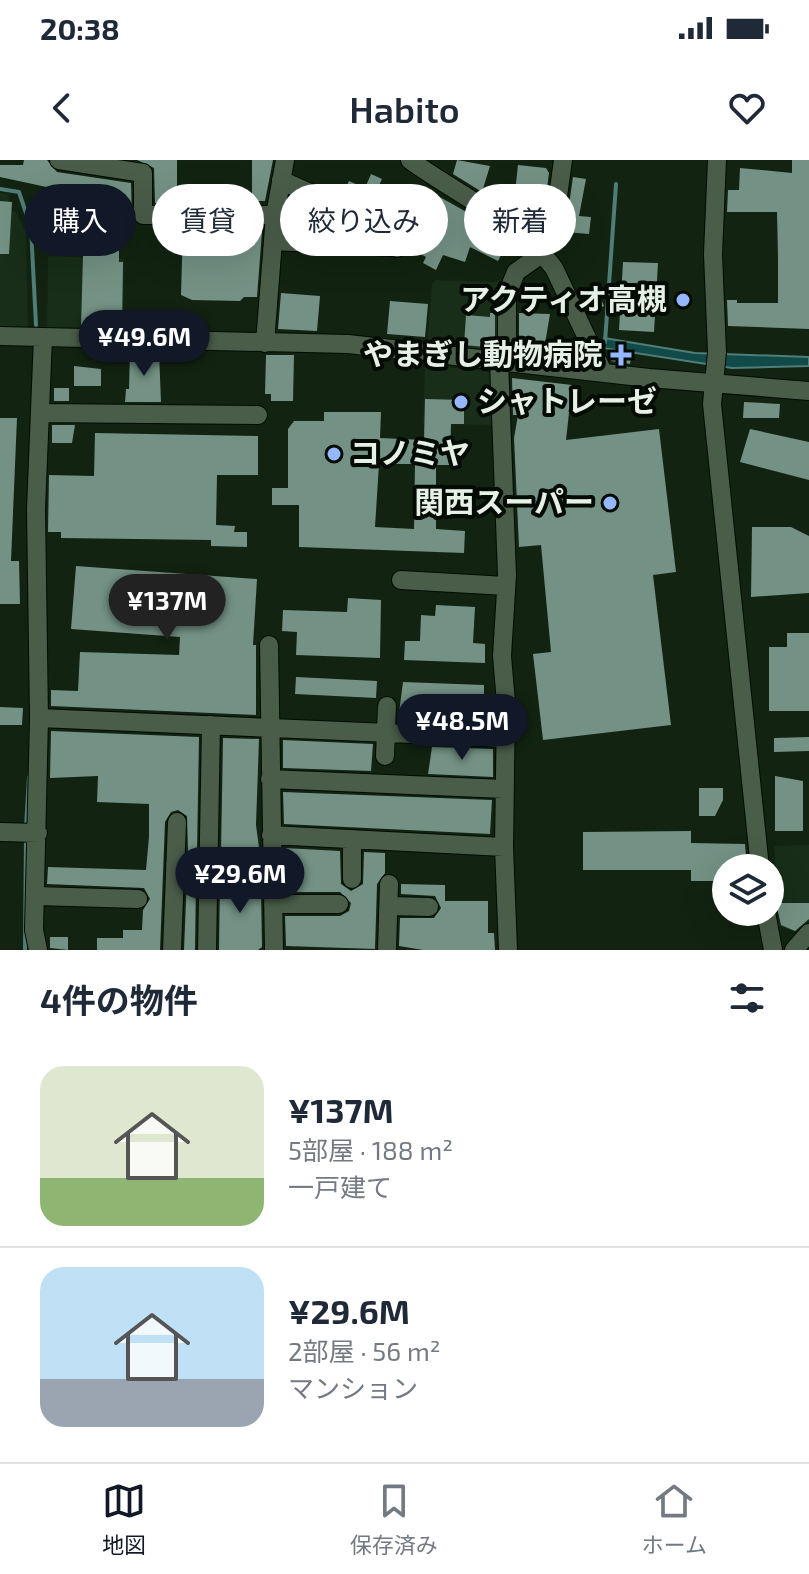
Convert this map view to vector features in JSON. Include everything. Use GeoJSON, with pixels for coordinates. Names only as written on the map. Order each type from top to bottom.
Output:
{"type":"FeatureCollection","features":[{"type":"Feature","properties":{"kind":"street"},"geometry":{"type":"LineString","coordinates":[[59,160],[143,173],[143,215],[275,215]]}},
{"type":"Feature","properties":{"kind":"street"},"geometry":{"type":"LineString","coordinates":[[265,343],[275,215],[285,160]]}},
{"type":"Feature","properties":{"kind":"street"},"geometry":{"type":"LineString","coordinates":[[410,160],[432,167],[464,190]]}},
{"type":"Feature","properties":{"kind":"street"},"geometry":{"type":"LineString","coordinates":[[560,184],[563,160]]}},
{"type":"Feature","properties":{"kind":"street"},"geometry":{"type":"LineString","coordinates":[[717,160],[713,254],[716,369],[712,404],[759,854]]}},
{"type":"Feature","properties":{"kind":"street"},"geometry":{"type":"LineString","coordinates":[[273,241],[397,248],[312,194],[281,180]]}},
{"type":"Feature","properties":{"kind":"street"},"geometry":{"type":"LineString","coordinates":[[508,950],[502,656],[506,586],[503,362],[507,294],[516,272],[539,256]]}},
{"type":"Feature","properties":{"kind":"street"},"geometry":{"type":"LineString","coordinates":[[545,256],[554,268],[603,372]]}},
{"type":"Feature","properties":{"kind":"street"},"geometry":{"type":"LineString","coordinates":[[0,336],[348,344],[603,372],[716,369],[809,391]]}},
{"type":"Feature","properties":{"kind":"street"},"geometry":{"type":"LineString","coordinates":[[38,950],[34,930],[36,896],[30,833],[39,718],[36,509],[43,337]]}},
{"type":"Feature","properties":{"kind":"street"},"geometry":{"type":"LineString","coordinates":[[40,413],[258,415]]}},
{"type":"Feature","properties":{"kind":"street"},"geometry":{"type":"LineString","coordinates":[[401,580],[506,586]]}},
{"type":"Feature","properties":{"kind":"street"},"geometry":{"type":"LineString","coordinates":[[269,645],[274,950]]}},
{"type":"Feature","properties":{"kind":"street"},"geometry":{"type":"LineString","coordinates":[[385,756],[387,706]]}},
{"type":"Feature","properties":{"kind":"street"},"geometry":{"type":"LineString","coordinates":[[39,718],[506,738]]}},
{"type":"Feature","properties":{"kind":"street"},"geometry":{"type":"LineString","coordinates":[[207,950],[211,725]]}},
{"type":"Feature","properties":{"kind":"street"},"geometry":{"type":"LineString","coordinates":[[270,779],[504,789]]}},
{"type":"Feature","properties":{"kind":"street"},"geometry":{"type":"LineString","coordinates":[[172,950],[177,822]]}},
{"type":"Feature","properties":{"kind":"street"},"geometry":{"type":"LineString","coordinates":[[0,832],[30,833]]}},
{"type":"Feature","properties":{"kind":"street"},"geometry":{"type":"LineString","coordinates":[[271,835],[504,847]]}},
{"type":"Feature","properties":{"kind":"street"},"geometry":{"type":"LineString","coordinates":[[352,839],[352,879]]}},
{"type":"Feature","properties":{"kind":"street"},"geometry":{"type":"LineString","coordinates":[[175,864],[272,867]]}},
{"type":"Feature","properties":{"kind":"street"},"geometry":{"type":"LineString","coordinates":[[387,950],[389,884]]}},
{"type":"Feature","properties":{"kind":"street"},"geometry":{"type":"LineString","coordinates":[[36,896],[138,899]]}},
{"type":"Feature","properties":{"kind":"street"},"geometry":{"type":"LineString","coordinates":[[273,904],[339,904]]}},
{"type":"Feature","properties":{"kind":"street"},"geometry":{"type":"LineString","coordinates":[[389,906],[429,907]]}},
{"type":"Feature","properties":{"kind":"street"},"geometry":{"type":"LineString","coordinates":[[769,926],[773,950]]}},
{"type":"Feature","properties":{"kind":"street"},"geometry":{"type":"LineString","coordinates":[[794,950],[809,933]]}},
{"type":"Feature","properties":{"kind":"shaded area"},"geometry":{"type":"Polygon","coordinates":[[[0,193],[9,194],[8,210],[16,212],[24,229],[28,331],[0,329],[0,193]]]}},
{"type":"Feature","properties":{"kind":"shaded area"},"geometry":{"type":"Polygon","coordinates":[[[48,256],[124,259],[123,329],[47,328],[48,256]]]}},
{"type":"Feature","properties":{"kind":"shaded area"},"geometry":{"type":"Polygon","coordinates":[[[511,277],[500,352],[427,346],[432,284],[435,280],[493,282],[511,277]]]}},
{"type":"Feature","properties":{"kind":"shaded area","name":"シャトレーゼ"},"geometry":{"type":"Polygon","coordinates":[[[425,365],[493,372],[498,425],[423,424],[425,365]]]}},
{"type":"Feature","properties":{"kind":"shaded area"},"geometry":{"type":"Polygon","coordinates":[[[809,845],[809,921],[796,932],[779,926],[784,926],[784,854],[774,854],[774,846],[809,845]]]}},
{"type":"Feature","properties":{"kind":"water"},"geometry":{"type":"Polygon","coordinates":[[[604,338],[695,353],[809,357],[809,366],[732,368],[603,348],[604,338]]]}},
{"type":"Feature","properties":{"kind":"building"},"geometry":{"type":"Polygon","coordinates":[[[24,160],[47,160],[57,172],[131,184],[33,184],[0,177],[0,165],[23,165],[24,160]]]}},
{"type":"Feature","properties":{"kind":"building"},"geometry":{"type":"Polygon","coordinates":[[[137,160],[177,160],[177,184],[154,184],[154,168],[137,160]]]}},
{"type":"Feature","properties":{"kind":"building"},"geometry":{"type":"Polygon","coordinates":[[[252,160],[273,160],[265,201],[264,184],[252,184],[252,160]]]}},
{"type":"Feature","properties":{"kind":"building"},"geometry":{"type":"Polygon","coordinates":[[[457,160],[490,166],[484,184],[469,184],[453,174],[457,160]]]}},
{"type":"Feature","properties":{"kind":"building"},"geometry":{"type":"Polygon","coordinates":[[[792,160],[809,160],[809,329],[728,326],[727,300],[737,300],[737,303],[778,303],[778,258],[777,212],[727,212],[728,190],[739,190],[740,168],[792,173],[792,160]]]}},
{"type":"Feature","properties":{"kind":"building"},"geometry":{"type":"Polygon","coordinates":[[[518,165],[546,168],[549,173],[548,184],[516,184],[518,165]]]}},
{"type":"Feature","properties":{"kind":"building"},"geometry":{"type":"Polygon","coordinates":[[[371,174],[382,179],[380,184],[367,184],[371,174]]]}},
{"type":"Feature","properties":{"kind":"building"},"geometry":{"type":"Polygon","coordinates":[[[573,177],[586,179],[579,216],[591,217],[589,234],[576,233],[576,184],[572,184],[573,177]]]}},
{"type":"Feature","properties":{"kind":"building"},"geometry":{"type":"Polygon","coordinates":[[[0,201],[12,202],[9,254],[0,254],[0,201]]]}},
{"type":"Feature","properties":{"kind":"building"},"geometry":{"type":"Polygon","coordinates":[[[448,202],[464,211],[465,262],[446,256],[448,202]]]}},
{"type":"Feature","properties":{"kind":"building"},"geometry":{"type":"Polygon","coordinates":[[[83,256],[119,256],[119,262],[123,262],[122,327],[81,326],[83,256]]]}},
{"type":"Feature","properties":{"kind":"building"},"geometry":{"type":"Polygon","coordinates":[[[182,256],[260,256],[257,297],[244,297],[240,301],[192,300],[181,295],[182,256]]]}},
{"type":"Feature","properties":{"kind":"building"},"geometry":{"type":"Polygon","coordinates":[[[443,256],[436,270],[423,263],[426,257],[443,256]]]}},
{"type":"Feature","properties":{"kind":"building"},"geometry":{"type":"Polygon","coordinates":[[[623,262],[658,263],[654,332],[619,330],[623,262]]]}},
{"type":"Feature","properties":{"kind":"building"},"geometry":{"type":"Polygon","coordinates":[[[597,290],[604,306],[588,313],[581,297],[597,290]]]}},
{"type":"Feature","properties":{"kind":"building"},"geometry":{"type":"Polygon","coordinates":[[[281,293],[320,296],[317,331],[278,329],[281,293]]]}},
{"type":"Feature","properties":{"kind":"building"},"geometry":{"type":"Polygon","coordinates":[[[390,301],[428,304],[425,337],[387,334],[390,301]]]}},
{"type":"Feature","properties":{"kind":"building"},"geometry":{"type":"Polygon","coordinates":[[[490,313],[495,313],[495,348],[464,345],[466,315],[490,317],[490,313]]]}},
{"type":"Feature","properties":{"kind":"building"},"geometry":{"type":"Polygon","coordinates":[[[519,313],[550,314],[545,344],[519,343],[519,313]]]}},
{"type":"Feature","properties":{"kind":"building"},"geometry":{"type":"Polygon","coordinates":[[[609,349],[632,353],[630,364],[611,361],[609,349]]]}},
{"type":"Feature","properties":{"kind":"building"},"geometry":{"type":"Polygon","coordinates":[[[130,352],[159,352],[161,402],[125,402],[126,389],[129,389],[130,352]]]}},
{"type":"Feature","properties":{"kind":"building"},"geometry":{"type":"Polygon","coordinates":[[[266,355],[294,355],[293,401],[271,401],[271,394],[265,394],[266,355]]]}},
{"type":"Feature","properties":{"kind":"building"},"geometry":{"type":"Polygon","coordinates":[[[74,366],[101,369],[101,386],[74,386],[74,366]]]}},
{"type":"Feature","properties":{"kind":"building"},"geometry":{"type":"Polygon","coordinates":[[[512,378],[572,385],[571,399],[579,400],[578,414],[569,413],[566,440],[659,429],[676,572],[653,575],[671,725],[543,740],[533,654],[551,652],[541,545],[519,547],[514,438],[518,415],[513,415],[512,378]]]}},
{"type":"Feature","properties":{"kind":"building"},"geometry":{"type":"Polygon","coordinates":[[[54,388],[69,388],[69,401],[54,401],[54,388]]]}},
{"type":"Feature","properties":{"kind":"building"},"geometry":{"type":"Polygon","coordinates":[[[425,399],[464,400],[464,424],[451,424],[450,465],[436,465],[436,529],[465,531],[464,553],[299,547],[299,505],[272,505],[272,488],[288,488],[288,429],[294,421],[324,421],[324,412],[381,412],[380,438],[424,440],[425,399]],[[379,464],[375,527],[414,529],[415,464],[379,464]]]}},
{"type":"Feature","properties":{"kind":"building"},"geometry":{"type":"Polygon","coordinates":[[[744,402],[780,404],[779,418],[743,418],[744,402]]]}},
{"type":"Feature","properties":{"kind":"building"},"geometry":{"type":"Polygon","coordinates":[[[0,418],[17,418],[11,561],[19,561],[20,604],[0,604],[0,418]]]}},
{"type":"Feature","properties":{"kind":"building"},"geometry":{"type":"Polygon","coordinates":[[[52,425],[75,425],[72,443],[52,443],[52,425]]]}},
{"type":"Feature","properties":{"kind":"building"},"geometry":{"type":"Polygon","coordinates":[[[750,429],[809,442],[809,480],[740,462],[750,429]]]}},
{"type":"Feature","properties":{"kind":"building"},"geometry":{"type":"Polygon","coordinates":[[[95,433],[258,436],[258,475],[217,475],[216,525],[235,526],[234,532],[247,532],[247,547],[211,546],[211,540],[61,538],[61,532],[48,532],[49,475],[94,476],[95,433]]]}},
{"type":"Feature","properties":{"kind":"building"},"geometry":{"type":"Polygon","coordinates":[[[752,527],[791,527],[809,536],[809,593],[751,597],[752,527]]]}},
{"type":"Feature","properties":{"kind":"building"},"geometry":{"type":"Polygon","coordinates":[[[76,566],[257,579],[253,645],[256,645],[256,715],[51,706],[51,690],[78,691],[80,652],[179,655],[180,637],[71,629],[76,566]]]}},
{"type":"Feature","properties":{"kind":"building"},"geometry":{"type":"Polygon","coordinates":[[[348,598],[381,600],[380,658],[296,655],[297,632],[282,631],[283,610],[347,612],[348,598]]]}},
{"type":"Feature","properties":{"kind":"building"},"geometry":{"type":"Polygon","coordinates":[[[436,605],[475,607],[473,643],[485,644],[485,663],[404,660],[405,641],[420,641],[421,615],[435,616],[436,605]]]}},
{"type":"Feature","properties":{"kind":"building"},"geometry":{"type":"Polygon","coordinates":[[[787,633],[809,633],[809,711],[769,711],[769,647],[787,647],[787,633]]]}},
{"type":"Feature","properties":{"kind":"building"},"geometry":{"type":"Polygon","coordinates":[[[296,677],[377,681],[376,698],[295,694],[296,677]]]}},
{"type":"Feature","properties":{"kind":"building"},"geometry":{"type":"Polygon","coordinates":[[[403,682],[484,685],[484,702],[458,701],[454,724],[398,721],[403,682]]]}},
{"type":"Feature","properties":{"kind":"building"},"geometry":{"type":"Polygon","coordinates":[[[0,707],[23,708],[22,725],[0,725],[0,707]]]}},
{"type":"Feature","properties":{"kind":"building"},"geometry":{"type":"Polygon","coordinates":[[[51,731],[199,737],[197,853],[188,852],[187,816],[178,810],[171,812],[165,822],[160,950],[97,950],[97,938],[123,938],[123,930],[142,930],[143,910],[150,899],[144,888],[47,884],[48,867],[146,870],[149,837],[149,804],[97,802],[98,776],[50,778],[51,731]]]}},
{"type":"Feature","properties":{"kind":"building"},"geometry":{"type":"Polygon","coordinates":[[[809,737],[809,751],[774,752],[774,738],[809,737]]]}},
{"type":"Feature","properties":{"kind":"building"},"geometry":{"type":"Polygon","coordinates":[[[223,738],[259,739],[256,825],[260,855],[221,853],[223,738]]]}},
{"type":"Feature","properties":{"kind":"building"},"geometry":{"type":"Polygon","coordinates":[[[283,740],[373,744],[371,771],[283,768],[283,740]]]}},
{"type":"Feature","properties":{"kind":"building"},"geometry":{"type":"Polygon","coordinates":[[[432,747],[493,749],[493,777],[428,774],[432,747]]]}},
{"type":"Feature","properties":{"kind":"building"},"geometry":{"type":"Polygon","coordinates":[[[775,776],[803,781],[803,831],[775,831],[775,776]]]}},
{"type":"Feature","properties":{"kind":"building"},"geometry":{"type":"Polygon","coordinates":[[[699,788],[723,788],[723,800],[715,816],[699,816],[699,788]]]}},
{"type":"Feature","properties":{"kind":"building"},"geometry":{"type":"Polygon","coordinates":[[[283,792],[492,800],[490,834],[284,824],[283,792]]]}},
{"type":"Feature","properties":{"kind":"building"},"geometry":{"type":"Polygon","coordinates":[[[691,831],[691,843],[745,844],[746,854],[712,854],[712,881],[691,881],[691,870],[583,870],[583,832],[691,831]]]}},
{"type":"Feature","properties":{"kind":"building"},"geometry":{"type":"Polygon","coordinates":[[[284,848],[340,851],[341,884],[351,891],[363,884],[364,852],[385,853],[385,873],[377,884],[375,949],[286,946],[285,916],[340,916],[349,911],[351,903],[340,892],[285,892],[284,848]]]}},
{"type":"Feature","properties":{"kind":"building"},"geometry":{"type":"Polygon","coordinates":[[[187,876],[196,877],[195,950],[184,950],[187,876]]]}},
{"type":"Feature","properties":{"kind":"building"},"geometry":{"type":"Polygon","coordinates":[[[220,877],[255,878],[255,888],[261,888],[262,947],[258,950],[219,950],[220,877]]]}},
{"type":"Feature","properties":{"kind":"building"},"geometry":{"type":"Polygon","coordinates":[[[401,884],[445,885],[445,901],[488,901],[488,933],[494,933],[495,950],[423,950],[399,946],[400,918],[434,918],[441,908],[435,896],[401,894],[401,884]]]}},
{"type":"Feature","properties":{"kind":"building"},"geometry":{"type":"Polygon","coordinates":[[[784,903],[809,903],[809,919],[795,931],[783,926],[784,903]]]}},
{"type":"Feature","properties":{"kind":"building"},"geometry":{"type":"Polygon","coordinates":[[[50,937],[68,937],[68,950],[50,948],[50,937]]]}},
{"type":"Feature","properties":{"kind":"waterway"},"geometry":{"type":"LineString","coordinates":[[605,342],[616,184]]}},
{"type":"Feature","properties":{"kind":"waterway"},"geometry":{"type":"LineString","coordinates":[[0,189],[19,192],[31,228],[36,325]]}},
{"type":"Feature","properties":{"kind":"waterway"},"geometry":{"type":"LineString","coordinates":[[26,828],[29,777]]}},
{"type":"Feature","properties":{"kind":"waterway"},"geometry":{"type":"LineString","coordinates":[[25,950],[26,837]]}},
{"type":"Feature","properties":{"kind":"place","name":"アクティオ高槻"},"geometry":{"type":"Point","coordinates":[683,300]}},
{"type":"Feature","properties":{"kind":"place","name":"やまぎし動物病院"},"geometry":{"type":"Point","coordinates":[621,355]}},
{"type":"Feature","properties":{"kind":"place","name":"シャトレーゼ"},"geometry":{"type":"Point","coordinates":[461,402]}},
{"type":"Feature","properties":{"kind":"place","name":"コノミヤ"},"geometry":{"type":"Point","coordinates":[334,454]}},
{"type":"Feature","properties":{"kind":"place","name":"関西スーパー"},"geometry":{"type":"Point","coordinates":[610,503]}}]}
